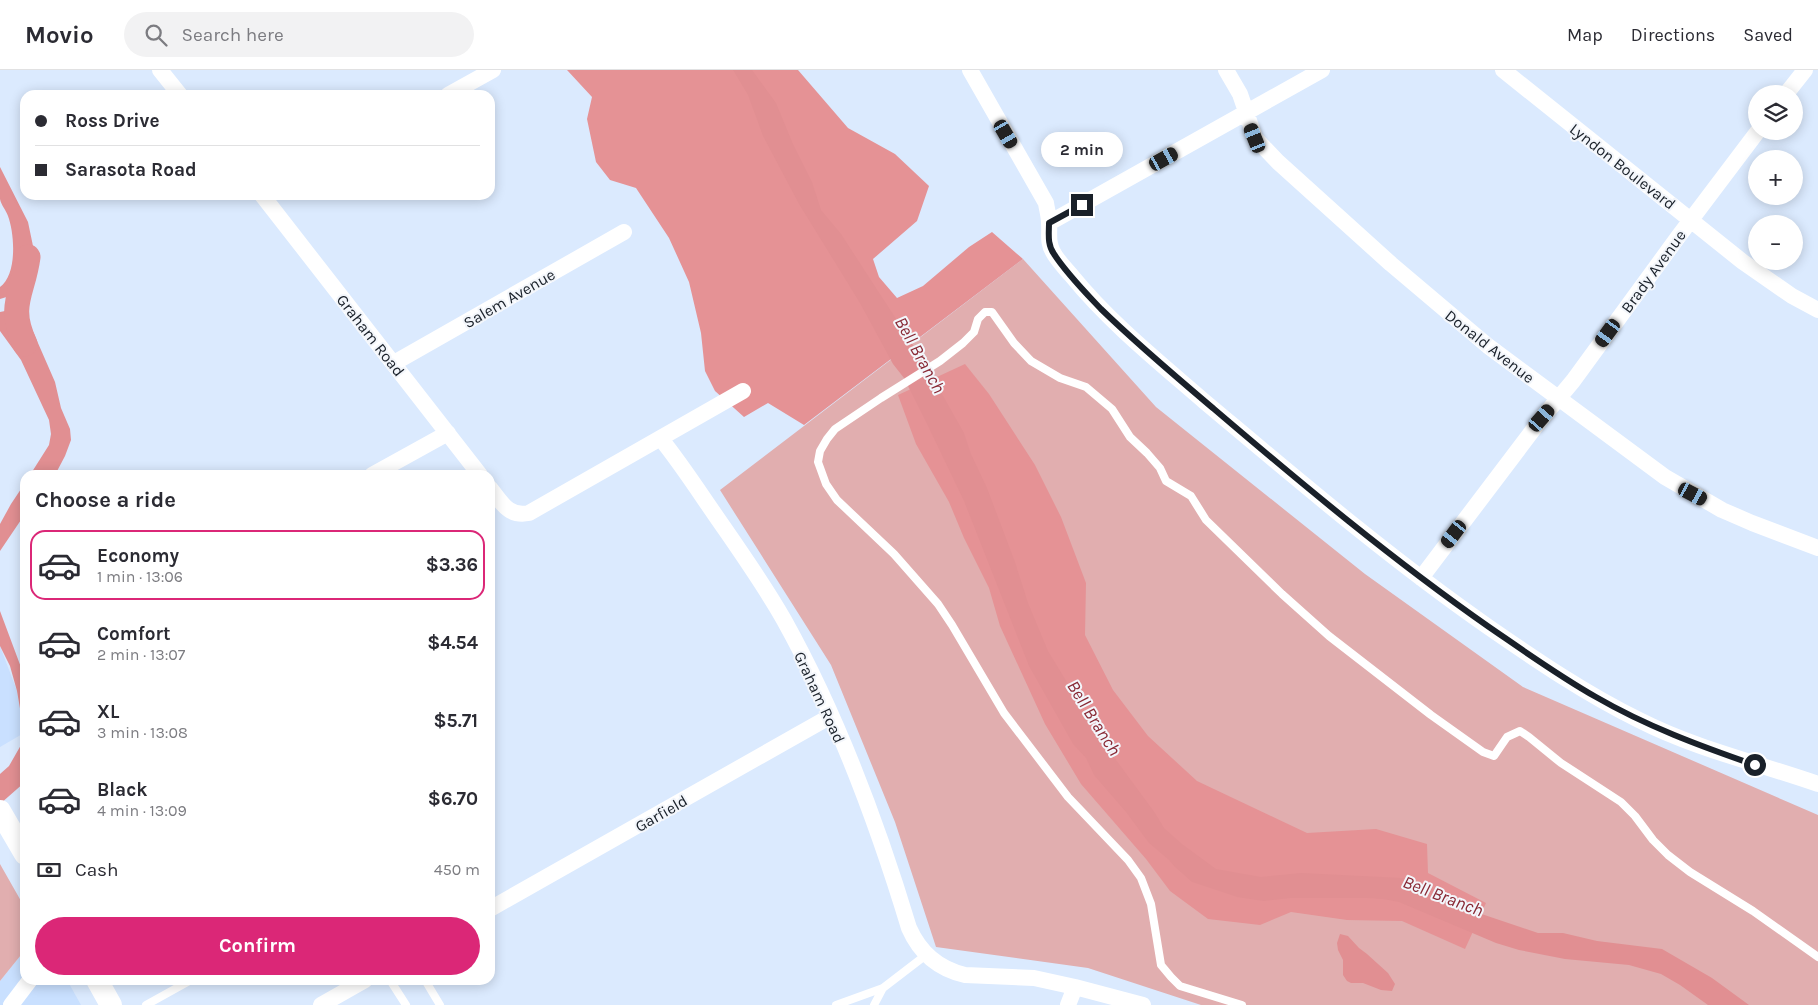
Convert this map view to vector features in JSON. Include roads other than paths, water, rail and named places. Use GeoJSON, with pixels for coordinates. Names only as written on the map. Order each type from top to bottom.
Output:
{"type":"FeatureCollection","features":[{"type":"Feature","properties":{"kind":"main road"},"geometry":{"type":"LineString","coordinates":[[5,819],[20,845]]}},
{"type":"Feature","properties":{"kind":"main road"},"geometry":{"type":"LineString","coordinates":[[100,985],[111,1005]]}},
{"type":"Feature","properties":{"kind":"street"},"geometry":{"type":"LineString","coordinates":[[160,70],[176,90]]}},
{"type":"Feature","properties":{"kind":"street"},"geometry":{"type":"LineString","coordinates":[[457,90],[493,70]]}},
{"type":"Feature","properties":{"kind":"street"},"geometry":{"type":"LineString","coordinates":[[970,70],[1046,203],[1049,223],[1048,241],[1063,266],[1112,320],[1317,496],[1421,578],[1541,663],[1595,697],[1640,721],[1716,752],[1818,784]]}},
{"type":"Feature","properties":{"kind":"street","name":"Donald Avenue"},"geometry":{"type":"LineString","coordinates":[[1226,70],[1240,94],[1255,138],[1299,182],[1488,346],[1665,477],[1693,494],[1752,523],[1818,548]]}},
{"type":"Feature","properties":{"kind":"street"},"geometry":{"type":"LineString","coordinates":[[1049,223],[1322,70]]}},
{"type":"Feature","properties":{"kind":"street","name":"Lyndon Boulevard"},"geometry":{"type":"LineString","coordinates":[[1503,70],[1743,262],[1792,296],[1818,310]]}},
{"type":"Feature","properties":{"kind":"street"},"geometry":{"type":"LineString","coordinates":[[1794,85],[1806,70]]}},
{"type":"Feature","properties":{"kind":"street","name":"Brady Avenue"},"geometry":{"type":"LineString","coordinates":[[1421,578],[1542,418],[1573,381],[1751,140]]}},
{"type":"Feature","properties":{"kind":"street","name":"Graham Road"},"geometry":{"type":"LineString","coordinates":[[267,200],[476,470]]}},
{"type":"Feature","properties":{"kind":"street","name":"Salem Avenue"},"geometry":{"type":"LineString","coordinates":[[394,363],[624,232]]}},
{"type":"Feature","properties":{"kind":"street"},"geometry":{"type":"LineString","coordinates":[[495,494],[511,512],[521,515],[529,513],[743,391]]}},
{"type":"Feature","properties":{"kind":"street"},"geometry":{"type":"LineString","coordinates":[[381,470],[448,433]]}},
{"type":"Feature","properties":{"kind":"street","name":"Graham Road"},"geometry":{"type":"LineString","coordinates":[[661,439],[764,587],[796,644],[831,716],[875,824],[913,938],[926,954],[946,970],[965,975],[1034,978],[1143,1005]]}},
{"type":"Feature","properties":{"kind":"street","name":"Garfield"},"geometry":{"type":"LineString","coordinates":[[495,906],[831,716]]}},
{"type":"Feature","properties":{"kind":"street"},"geometry":{"type":"LineString","coordinates":[[11,1005],[26,985]]}},
{"type":"Feature","properties":{"kind":"street"},"geometry":{"type":"LineString","coordinates":[[321,1005],[356,985]]}},
{"type":"Feature","properties":{"kind":"street"},"geometry":{"type":"LineString","coordinates":[[1068,1005],[1076,987]]}},
{"type":"Feature","properties":{"kind":"lane"},"geometry":{"type":"LineString","coordinates":[[1242,1005],[1180,986],[1171,978],[1161,965],[1151,904],[1141,878],[1128,860],[1068,797],[1004,713],[938,604],[894,554],[837,500],[826,484],[818,462],[820,451],[835,430],[940,361],[963,343],[974,332],[978,319],[985,312],[992,312],[1014,343],[1031,361],[1060,378],[1086,387],[1112,409],[1130,437],[1160,468],[1166,480],[1191,496],[1206,520],[1282,594],[1329,636],[1372,670],[1484,752],[1494,756],[1507,737],[1520,732],[1529,737],[1561,762],[1621,802],[1635,816],[1653,840],[1668,855],[1690,872],[1753,911],[1818,957]]}},
{"type":"Feature","properties":{"kind":"lane"},"geometry":{"type":"LineString","coordinates":[[836,1005],[883,988],[926,954]]}},
{"type":"Feature","properties":{"kind":"lane"},"geometry":{"type":"LineString","coordinates":[[146,1005],[182,985]]}},
{"type":"Feature","properties":{"kind":"lane"},"geometry":{"type":"LineString","coordinates":[[393,985],[406,1005]]}},
{"type":"Feature","properties":{"kind":"lane"},"geometry":{"type":"LineString","coordinates":[[428,985],[440,1005]]}},
{"type":"Feature","properties":{"kind":"lane"},"geometry":{"type":"LineString","coordinates":[[874,1005],[883,988]]}},
{"type":"Feature","properties":{"kind":"waterway"},"geometry":{"type":"LineString","coordinates":[[25,344],[17,319],[17,309],[28,257]]}},
{"type":"Feature","properties":{"kind":"water label","name":"Bell Branch"},"geometry":{"type":"Point","coordinates":[920,355]}},
{"type":"Feature","properties":{"kind":"water label","name":"Bell Branch"},"geometry":{"type":"Point","coordinates":[1094,718]}},
{"type":"Feature","properties":{"kind":"water label","name":"Bell Branch"},"geometry":{"type":"Point","coordinates":[1443,896]}}]}
